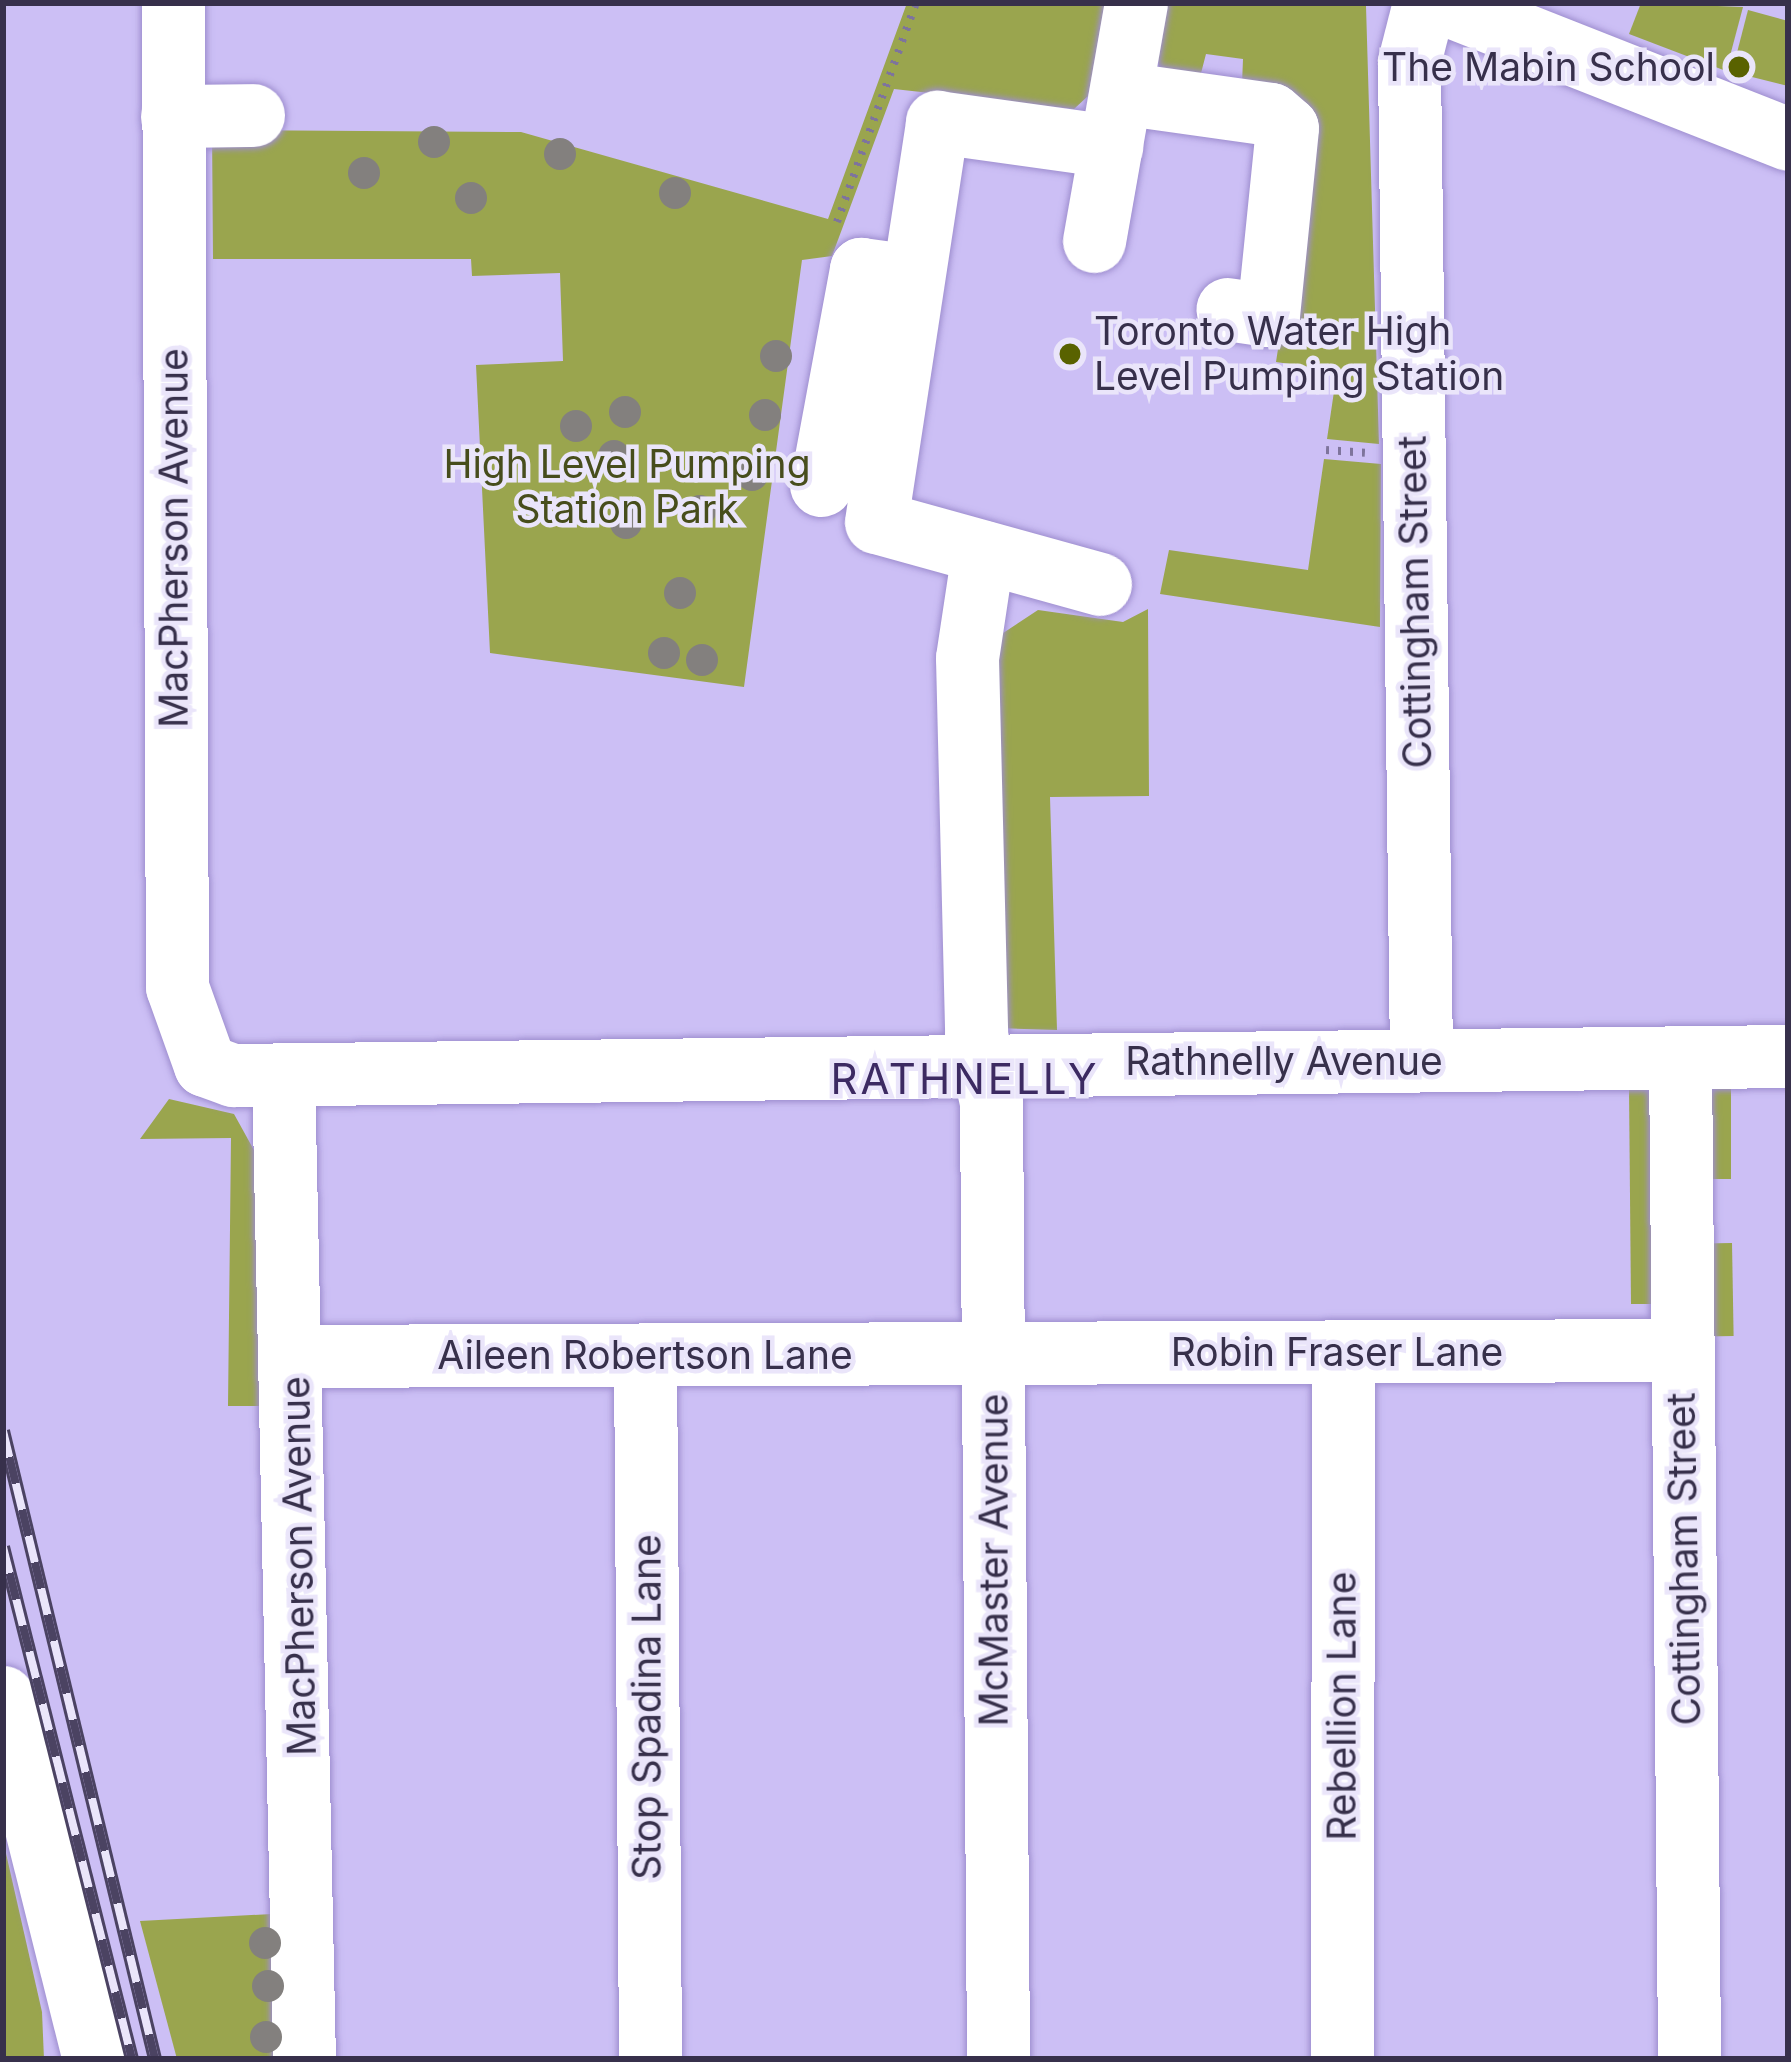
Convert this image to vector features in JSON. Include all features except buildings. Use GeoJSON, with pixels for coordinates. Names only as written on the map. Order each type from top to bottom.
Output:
{"type":"FeatureCollection","features":[{"type":"Feature","properties":{"kind":"street","name":"MacPherson Avenue"},"geometry":{"type":"LineString","coordinates":[[173,3],[177,987],[205,1065]]}},
{"type":"Feature","properties":{"kind":"street"},"geometry":{"type":"LineString","coordinates":[[1094,242],[1136,3]]}},
{"type":"Feature","properties":{"kind":"street","name":"Cottingham Street"},"geometry":{"type":"LineString","coordinates":[[1421,1059],[1409,62],[1424,3]]}},
{"type":"Feature","properties":{"kind":"street"},"geometry":{"type":"LineString","coordinates":[[1444,3],[1788,140]]}},
{"type":"Feature","properties":{"kind":"street"},"geometry":{"type":"LineString","coordinates":[[876,522],[937,122],[1271,114],[1287,128],[1268,315],[1227,309]]}},
{"type":"Feature","properties":{"kind":"street"},"geometry":{"type":"LineString","coordinates":[[172,116],[253,115]]}},
{"type":"Feature","properties":{"kind":"street"},"geometry":{"type":"LineString","coordinates":[[913,276],[861,269],[800,496],[1100,584]]}},
{"type":"Feature","properties":{"kind":"street","name":"McMaster Avenue"},"geometry":{"type":"LineString","coordinates":[[983,552],[968,658],[979,1063],[991,1102],[998,2059]]}},
{"type":"Feature","properties":{"kind":"street","name":"Rathnelly Avenue"},"geometry":{"type":"LineString","coordinates":[[205,1065],[284,1074],[1788,1056]]}},
{"type":"Feature","properties":{"kind":"street","name":"Cottingham Street"},"geometry":{"type":"LineString","coordinates":[[1680,1058],[1689,2059]]}},
{"type":"Feature","properties":{"kind":"street","name":"MacPherson Avenue"},"geometry":{"type":"LineString","coordinates":[[284,1074],[296,1356],[304,2059]]}},
{"type":"Feature","properties":{"kind":"street","name":"Robin Fraser Lane"},"geometry":{"type":"LineString","coordinates":[[993,1354],[1682,1350]]}},
{"type":"Feature","properties":{"kind":"street","name":"Rebellion Lane"},"geometry":{"type":"LineString","coordinates":[[1342,2059],[1343,1352]]}},
{"type":"Feature","properties":{"kind":"street","name":"Aileen Robertson Lane"},"geometry":{"type":"LineString","coordinates":[[296,1356],[993,1354]]}},
{"type":"Feature","properties":{"kind":"street","name":"Stop Spadina Lane"},"geometry":{"type":"LineString","coordinates":[[645,1355],[650,2059]]}},
{"type":"Feature","properties":{"kind":"street"},"geometry":{"type":"LineString","coordinates":[[3,1697],[94,2059]]}},
{"type":"Feature","properties":{"kind":"path"},"geometry":{"type":"LineString","coordinates":[[831,237],[916,3]]}},
{"type":"Feature","properties":{"kind":"path"},"geometry":{"type":"LineString","coordinates":[[1326,450],[1385,455]]}},
{"type":"Feature","properties":{"kind":"green space","name":"High Level Pumping Station Park"},"geometry":{"type":"Polygon","coordinates":[[[907,3],[1111,3],[1088,96],[1074,109],[894,89],[832,256],[802,260],[744,687],[490,653],[476,365],[563,361],[560,273],[472,276],[471,259],[213,259],[212,130],[521,132],[828,219],[907,3]]]}},
{"type":"Feature","properties":{"kind":"green space"},"geometry":{"type":"Polygon","coordinates":[[[1152,3],[1366,6],[1379,444],[1327,439],[1337,371],[1276,362],[1309,146],[1242,84],[1243,59],[1206,54],[1200,77],[1159,67],[1152,3]]]}},
{"type":"Feature","properties":{"kind":"green space"},"geometry":{"type":"Polygon","coordinates":[[[1641,3],[1743,7],[1726,71],[1629,34],[1641,3]]]}},
{"type":"Feature","properties":{"kind":"green space"},"geometry":{"type":"Polygon","coordinates":[[[1748,10],[1788,21],[1788,86],[1732,72],[1748,10]]]}},
{"type":"Feature","properties":{"kind":"green space"},"geometry":{"type":"Polygon","coordinates":[[[1324,459],[1381,464],[1380,627],[1160,594],[1169,550],[1308,570],[1324,459]]]}},
{"type":"Feature","properties":{"kind":"green space"},"geometry":{"type":"Polygon","coordinates":[[[1148,609],[1149,796],[1050,797],[1057,1030],[997,1028],[994,639],[1038,610],[1123,622],[1148,609]]]}},
{"type":"Feature","properties":{"kind":"green space"},"geometry":{"type":"Polygon","coordinates":[[[1709,1086],[1731,1086],[1731,1179],[1709,1179],[1709,1086]]]}},
{"type":"Feature","properties":{"kind":"green space"},"geometry":{"type":"Polygon","coordinates":[[[1629,1088],[1653,1088],[1661,1304],[1631,1304],[1629,1088]]]}},
{"type":"Feature","properties":{"kind":"green space"},"geometry":{"type":"Polygon","coordinates":[[[169,1099],[234,1114],[260,1161],[270,1406],[228,1406],[231,1138],[140,1139],[169,1099]]]}},
{"type":"Feature","properties":{"kind":"green space"},"geometry":{"type":"Polygon","coordinates":[[[1732,1243],[1734,1336],[1705,1336],[1703,1244],[1732,1243]]]}},
{"type":"Feature","properties":{"kind":"green space"},"geometry":{"type":"Polygon","coordinates":[[[3,1840],[42,2012],[44,2059],[3,2059],[3,1840]]]}},
{"type":"Feature","properties":{"kind":"green space"},"geometry":{"type":"Polygon","coordinates":[[[272,1914],[274,2059],[177,2059],[140,1921],[272,1914]]]}},
{"type":"Feature","properties":{"kind":"railway"},"geometry":{"type":"LineString","coordinates":[[3,1431],[155,2059]]}},
{"type":"Feature","properties":{"kind":"railway"},"geometry":{"type":"LineString","coordinates":[[3,1547],[132,2059]]}},
{"type":"Feature","properties":{"kind":"place","name":"The Mabin School"},"geometry":{"type":"Point","coordinates":[1739,67]}},
{"type":"Feature","properties":{"kind":"place","name":"Toronto Water High Level Pumping Station"},"geometry":{"type":"Point","coordinates":[1070,354]}},
{"type":"Feature","properties":{"kind":"district","name":"RATHNELLY"},"geometry":{"type":"Point","coordinates":[965,1079]}}]}
